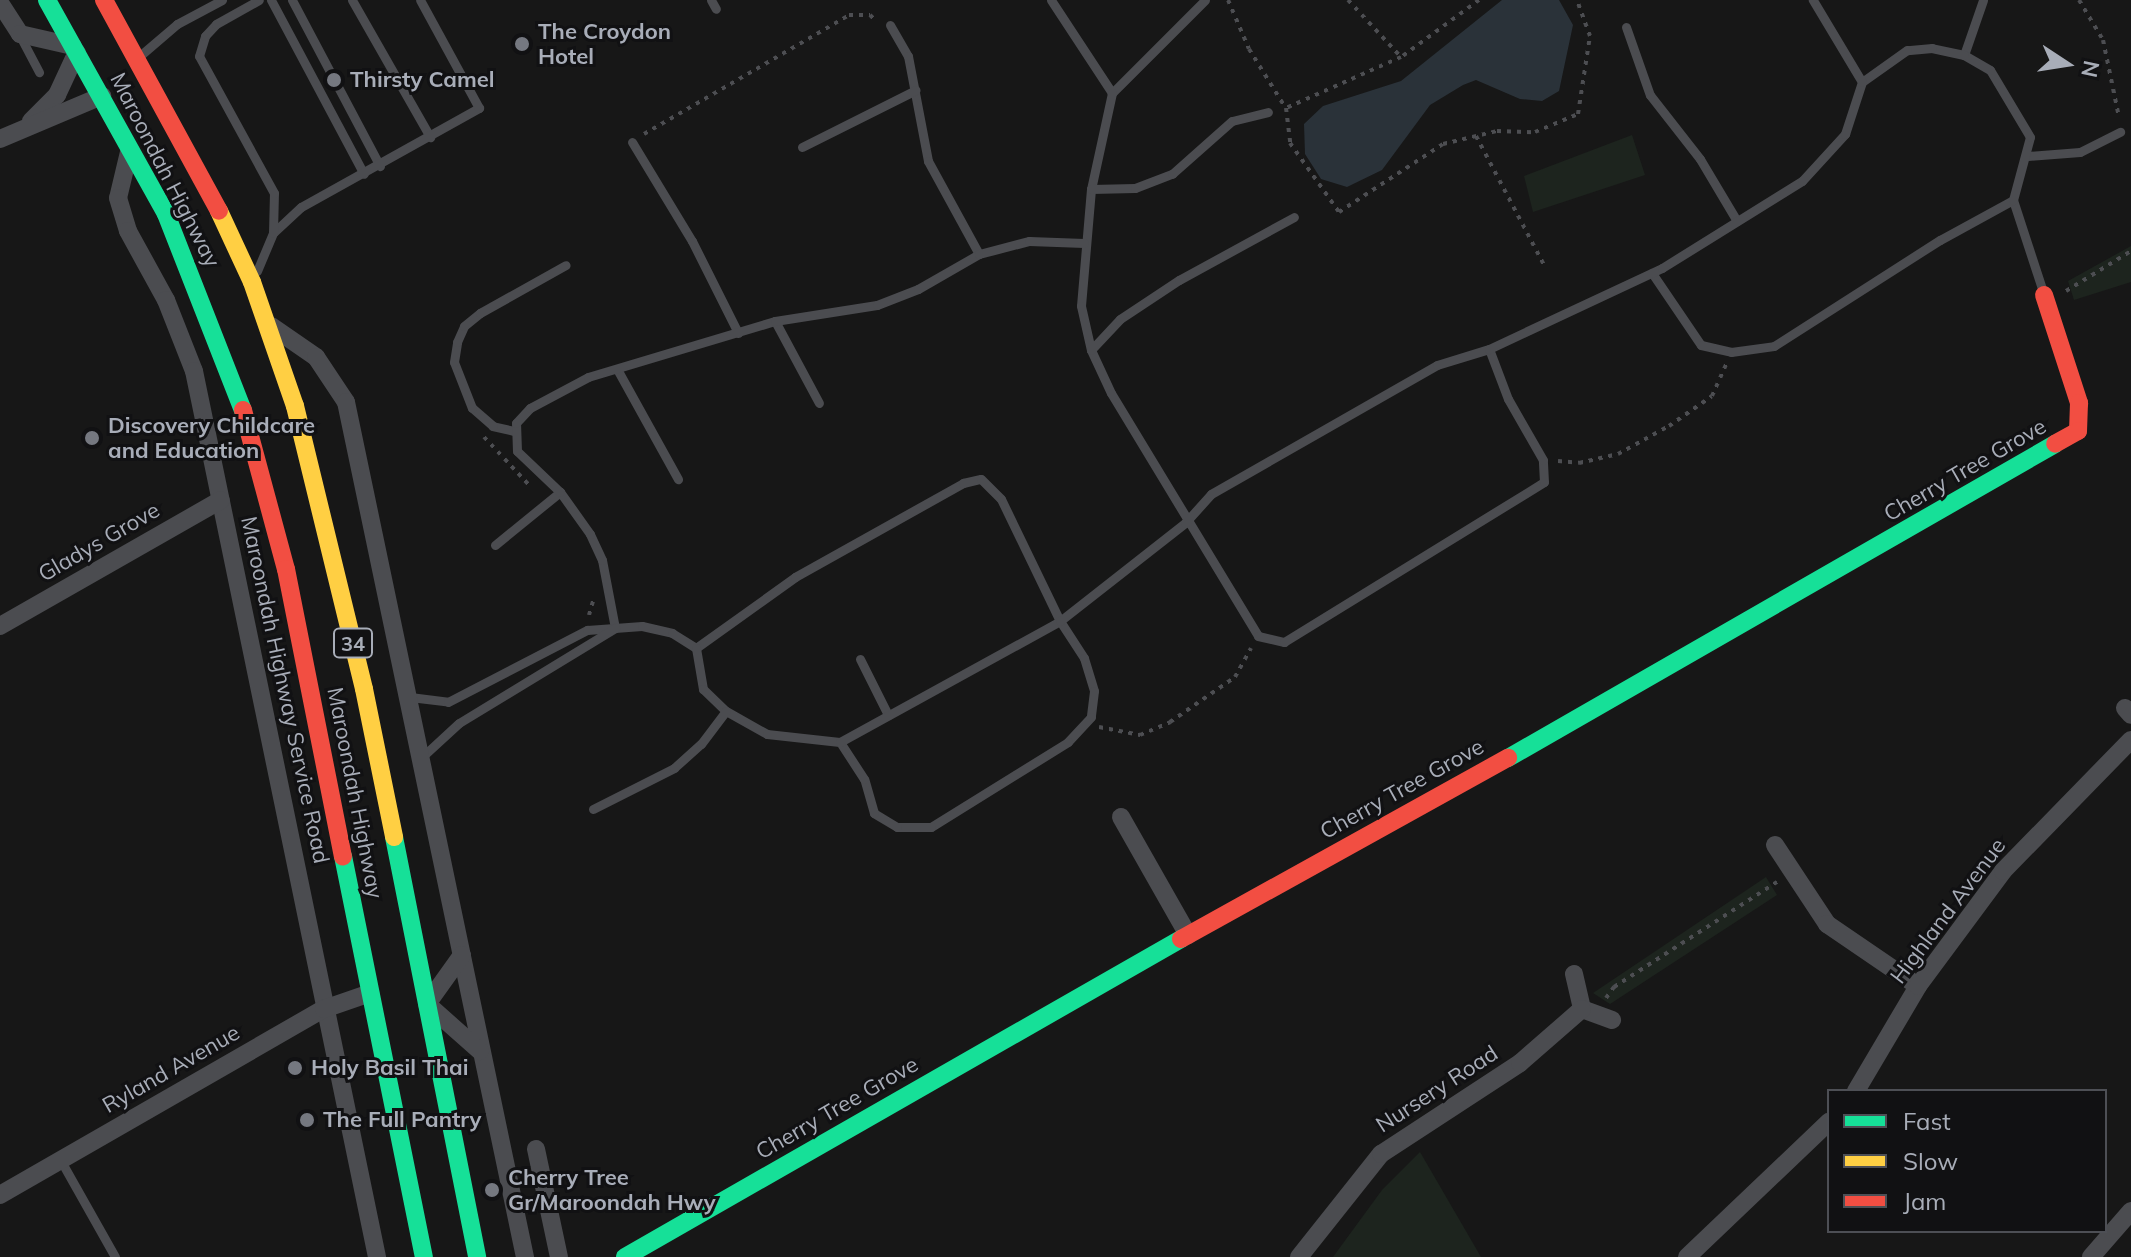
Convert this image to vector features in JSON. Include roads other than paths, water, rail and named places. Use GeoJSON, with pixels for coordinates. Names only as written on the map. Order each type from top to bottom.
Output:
{"type":"FeatureCollection","features":[{"type":"Feature","properties":{"kind":"main road","name":"Maroondah Highway"},"geometry":{"type":"LineString","coordinates":[[47,0],[130,145],[205,303],[254,443],[286,569],[424,1257]]}},
{"type":"Feature","properties":{"kind":"main road","name":"Maroondah Highway"},"geometry":{"type":"LineString","coordinates":[[104,0],[194,158],[271,326],[295,406],[364,689],[384,870],[427,1004],[477,1257]]}},
{"type":"Feature","properties":{"kind":"main road"},"geometry":{"type":"LineString","coordinates":[[102,96],[136,58]]}},
{"type":"Feature","properties":{"kind":"main road","name":"Cherry Tree Grove"},"geometry":{"type":"LineString","coordinates":[[625,1257],[1188,935],[1740,629],[2078,431],[2079,403],[2046,299]]}},
{"type":"Feature","properties":{"kind":"main road"},"geometry":{"type":"LineString","coordinates":[[346,878],[384,870]]}},
{"type":"Feature","properties":{"kind":"street"},"geometry":{"type":"LineString","coordinates":[[0,3],[20,34],[75,49],[57,95],[29,123]]}},
{"type":"Feature","properties":{"kind":"street"},"geometry":{"type":"LineString","coordinates":[[0,139],[29,123],[79,109],[102,96]]}},
{"type":"Feature","properties":{"kind":"street","name":"Maroondah Highway Service Road"},"geometry":{"type":"LineString","coordinates":[[130,145],[118,198],[128,231],[166,300],[194,371],[377,1257]]}},
{"type":"Feature","properties":{"kind":"street"},"geometry":{"type":"LineString","coordinates":[[271,326],[316,357],[346,402],[525,1257]]}},
{"type":"Feature","properties":{"kind":"street","name":"Gladys Grove"},"geometry":{"type":"LineString","coordinates":[[0,626],[221,500]]}},
{"type":"Feature","properties":{"kind":"street","name":"Highland Avenue"},"geometry":{"type":"LineString","coordinates":[[1857,1089],[1918,986],[2003,871],[2131,740]]}},
{"type":"Feature","properties":{"kind":"street"},"geometry":{"type":"LineString","coordinates":[[1121,817],[1188,935]]}},
{"type":"Feature","properties":{"kind":"street"},"geometry":{"type":"LineString","coordinates":[[1775,845],[1790,873],[1827,924],[1918,986]]}},
{"type":"Feature","properties":{"kind":"street"},"geometry":{"type":"LineString","coordinates":[[462,955],[427,1004],[480,1051]]}},
{"type":"Feature","properties":{"kind":"street","name":"Nursery Road"},"geometry":{"type":"LineString","coordinates":[[1299,1257],[1381,1154],[1597,1014],[1574,974]]}},
{"type":"Feature","properties":{"kind":"street","name":"Ryland Avenue"},"geometry":{"type":"LineString","coordinates":[[0,1195],[324,1009],[370,993]]}},
{"type":"Feature","properties":{"kind":"street"},"geometry":{"type":"LineString","coordinates":[[1687,1257],[1827,1124]]}},
{"type":"Feature","properties":{"kind":"street"},"geometry":{"type":"LineString","coordinates":[[536,1149],[559,1257]]}},
{"type":"Feature","properties":{"kind":"street"},"geometry":{"type":"LineString","coordinates":[[2091,1257],[2131,1211]]}},
{"type":"Feature","properties":{"kind":"lane"},"geometry":{"type":"LineString","coordinates":[[136,58],[177,24],[222,0]]}},
{"type":"Feature","properties":{"kind":"lane"},"geometry":{"type":"LineString","coordinates":[[252,282],[273,233],[274,193],[199,56],[205,36],[216,24],[259,0]]}},
{"type":"Feature","properties":{"kind":"lane"},"geometry":{"type":"LineString","coordinates":[[271,0],[364,174]]}},
{"type":"Feature","properties":{"kind":"lane"},"geometry":{"type":"LineString","coordinates":[[292,0],[380,166]]}},
{"type":"Feature","properties":{"kind":"lane"},"geometry":{"type":"LineString","coordinates":[[352,0],[430,137]]}},
{"type":"Feature","properties":{"kind":"lane"},"geometry":{"type":"LineString","coordinates":[[273,233],[301,207],[380,166],[479,108],[420,0]]}},
{"type":"Feature","properties":{"kind":"lane"},"geometry":{"type":"LineString","coordinates":[[1051,0],[1112,93]]}},
{"type":"Feature","properties":{"kind":"lane"},"geometry":{"type":"LineString","coordinates":[[1205,0],[1112,93],[1091,189],[1081,306],[1091,350],[1185,523],[1258,636],[1284,642],[1490,519],[1544,482],[1543,460],[1508,399],[1489,349]]}},
{"type":"Feature","properties":{"kind":"lane"},"geometry":{"type":"LineString","coordinates":[[1813,0],[1862,82]]}},
{"type":"Feature","properties":{"kind":"lane"},"geometry":{"type":"LineString","coordinates":[[1964,55],[1983,0]]}},
{"type":"Feature","properties":{"kind":"lane"},"geometry":{"type":"LineString","coordinates":[[890,25],[908,56],[928,161],[979,254]]}},
{"type":"Feature","properties":{"kind":"lane"},"geometry":{"type":"LineString","coordinates":[[1626,27],[1650,95],[1700,159],[1737,221]]}},
{"type":"Feature","properties":{"kind":"lane"},"geometry":{"type":"LineString","coordinates":[[20,34],[39,72]]}},
{"type":"Feature","properties":{"kind":"lane"},"geometry":{"type":"LineString","coordinates":[[696,648],[703,689],[726,711],[767,734],[840,742],[1060,621],[1185,523],[1211,494],[1437,365],[1489,349],[1652,273],[1802,181],[1845,134],[1862,82],[1907,50],[1964,55],[1990,70],[2017,107],[2030,137],[2028,156],[2013,200],[2046,299]]}},
{"type":"Feature","properties":{"kind":"lane"},"geometry":{"type":"LineString","coordinates":[[802,147],[916,90]]}},
{"type":"Feature","properties":{"kind":"lane"},"geometry":{"type":"LineString","coordinates":[[1091,189],[1135,188],[1172,174],[1232,121],[1268,112]]}},
{"type":"Feature","properties":{"kind":"lane"},"geometry":{"type":"LineString","coordinates":[[2028,156],[2080,152],[2120,132]]}},
{"type":"Feature","properties":{"kind":"lane"},"geometry":{"type":"LineString","coordinates":[[632,142],[692,241],[738,333]]}},
{"type":"Feature","properties":{"kind":"lane"},"geometry":{"type":"LineString","coordinates":[[1652,273],[1701,345],[1731,352],[1774,346],[1940,240],[2013,200]]}},
{"type":"Feature","properties":{"kind":"lane"},"geometry":{"type":"LineString","coordinates":[[1091,350],[1120,319],[1143,303],[1294,217]]}},
{"type":"Feature","properties":{"kind":"lane"},"geometry":{"type":"LineString","coordinates":[[615,628],[602,560],[560,492],[520,458],[514,431],[530,408],[588,377],[775,321],[877,305],[918,289],[979,254],[1029,241],[1084,243]]}},
{"type":"Feature","properties":{"kind":"lane"},"geometry":{"type":"LineString","coordinates":[[514,431],[493,426],[472,408],[454,362],[457,342],[464,326],[480,313],[566,265]]}},
{"type":"Feature","properties":{"kind":"lane"},"geometry":{"type":"LineString","coordinates":[[775,321],[819,403]]}},
{"type":"Feature","properties":{"kind":"lane"},"geometry":{"type":"LineString","coordinates":[[617,369],[678,479]]}},
{"type":"Feature","properties":{"kind":"lane"},"geometry":{"type":"LineString","coordinates":[[696,648],[795,577],[963,483],[981,479],[1001,499],[1060,621],[1084,658],[1094,691],[1085,723],[1068,742],[931,827],[897,827],[874,813],[864,779],[840,742]]}},
{"type":"Feature","properties":{"kind":"lane"},"geometry":{"type":"LineString","coordinates":[[495,545],[560,492]]}},
{"type":"Feature","properties":{"kind":"lane"},"geometry":{"type":"LineString","coordinates":[[422,757],[459,723],[615,628]]}},
{"type":"Feature","properties":{"kind":"lane"},"geometry":{"type":"LineString","coordinates":[[410,697],[448,702],[587,630],[658,629],[696,648]]}},
{"type":"Feature","properties":{"kind":"lane"},"geometry":{"type":"LineString","coordinates":[[860,659],[888,715]]}},
{"type":"Feature","properties":{"kind":"lane"},"geometry":{"type":"LineString","coordinates":[[593,809],[674,768],[701,744],[726,711]]}},
{"type":"Feature","properties":{"kind":"lane"},"geometry":{"type":"LineString","coordinates":[[61,1161],[115,1257]]}},
{"type":"Feature","properties":{"kind":"place","name":"The Croydon Hotel"},"geometry":{"type":"Point","coordinates":[522,44]}},
{"type":"Feature","properties":{"kind":"place","name":"Thirsty Camel"},"geometry":{"type":"Point","coordinates":[334,80]}},
{"type":"Feature","properties":{"kind":"place","name":"Discovery Childcare and Education"},"geometry":{"type":"Point","coordinates":[92,438]}},
{"type":"Feature","properties":{"kind":"place","name":"Holy Basil Thai"},"geometry":{"type":"Point","coordinates":[295,1068]}},
{"type":"Feature","properties":{"kind":"place","name":"The Full Pantry"},"geometry":{"type":"Point","coordinates":[307,1120]}},
{"type":"Feature","properties":{"kind":"place","name":"Cherry Tree Gr/Maroondah Hwy"},"geometry":{"type":"Point","coordinates":[492,1190]}}]}
